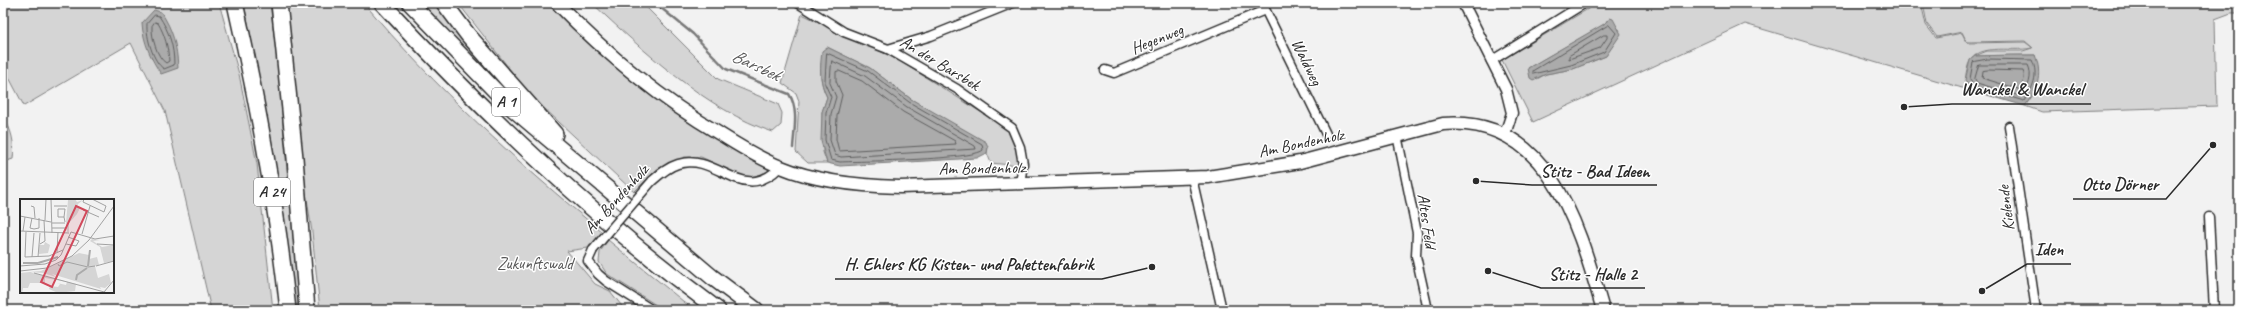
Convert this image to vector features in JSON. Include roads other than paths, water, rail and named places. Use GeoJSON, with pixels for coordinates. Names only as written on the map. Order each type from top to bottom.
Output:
{"type":"FeatureCollection","features":[{"type":"Feature","properties":{"kind":"highway","name":"A 24"},"geometry":{"type":"LineString","coordinates":[[235,3],[251,74],[275,205],[288,310]]}},
{"type":"Feature","properties":{"kind":"highway","name":"A 24"},"geometry":{"type":"LineString","coordinates":[[279,3],[295,158],[307,310]]}},
{"type":"Feature","properties":{"kind":"highway","name":"A 1"},"geometry":{"type":"LineString","coordinates":[[382,3],[449,75],[562,184],[718,310]]}},
{"type":"Feature","properties":{"kind":"highway","name":"A 1"},"geometry":{"type":"LineString","coordinates":[[410,3],[512,108],[712,277],[756,310]]}},
{"type":"Feature","properties":{"kind":"highway"},"geometry":{"type":"LineString","coordinates":[[444,3],[468,35],[522,98],[611,192]]}},
{"type":"Feature","properties":{"kind":"main road"},"geometry":{"type":"LineString","coordinates":[[557,3],[613,58],[656,92],[717,133],[780,167]]}},
{"type":"Feature","properties":{"kind":"main road","name":"Am Bondenholz"},"geometry":{"type":"LineString","coordinates":[[780,167],[815,178],[882,187],[1192,178],[1215,176],[1300,162],[1396,135],[1454,123],[1479,126],[1505,134],[1522,144],[1537,160],[1560,194],[1582,242],[1603,310]]}},
{"type":"Feature","properties":{"kind":"street","name":"An der Barsbek"},"geometry":{"type":"LineString","coordinates":[[798,3],[844,32],[888,49],[957,89],[1012,128],[1020,147],[1022,159],[1020,184]]}},
{"type":"Feature","properties":{"kind":"street"},"geometry":{"type":"LineString","coordinates":[[888,49],[931,36],[1013,3]]}},
{"type":"Feature","properties":{"kind":"street"},"geometry":{"type":"LineString","coordinates":[[1463,3],[1506,89],[1512,113],[1505,134]]}},
{"type":"Feature","properties":{"kind":"street"},"geometry":{"type":"LineString","coordinates":[[1491,61],[1586,3]]}},
{"type":"Feature","properties":{"kind":"street","name":"Hegenweg"},"geometry":{"type":"LineString","coordinates":[[1104,70],[1114,73],[1264,6]]}},
{"type":"Feature","properties":{"kind":"street","name":"Waldweg"},"geometry":{"type":"LineString","coordinates":[[1264,6],[1326,134]]}},
{"type":"Feature","properties":{"kind":"street","name":"Kielende"},"geometry":{"type":"LineString","coordinates":[[2009,126],[2036,310]]}},
{"type":"Feature","properties":{"kind":"street","name":"Altes Feld"},"geometry":{"type":"LineString","coordinates":[[1396,135],[1417,233],[1416,256],[1428,310]]}},
{"type":"Feature","properties":{"kind":"street","name":"Am Bondenholz"},"geometry":{"type":"LineString","coordinates":[[652,310],[598,274],[588,261],[593,250],[652,181],[662,172],[677,164],[687,162],[710,166],[741,181],[755,182],[768,178],[780,167]]}},
{"type":"Feature","properties":{"kind":"street"},"geometry":{"type":"LineString","coordinates":[[1192,178],[1222,310]]}},
{"type":"Feature","properties":{"kind":"street"},"geometry":{"type":"LineString","coordinates":[[2209,217],[2214,310]]}},
{"type":"Feature","properties":{"kind":"water"},"geometry":{"type":"Polygon","coordinates":[[[154,10],[161,12],[169,25],[174,38],[178,68],[161,74],[148,50],[142,23],[154,10]]]}},
{"type":"Feature","properties":{"kind":"water"},"geometry":{"type":"Polygon","coordinates":[[[1610,18],[1613,19],[1621,34],[1606,56],[1573,69],[1546,74],[1533,80],[1530,78],[1528,68],[1604,24],[1610,18]]]}},
{"type":"Feature","properties":{"kind":"water"},"geometry":{"type":"Polygon","coordinates":[[[827,47],[870,68],[911,99],[986,142],[988,147],[987,153],[977,158],[840,166],[827,163],[821,141],[822,112],[827,97],[821,80],[821,69],[822,51],[827,47]]]}},
{"type":"Feature","properties":{"kind":"water"},"geometry":{"type":"Polygon","coordinates":[[[2035,55],[2039,75],[2038,82],[2033,94],[2025,106],[1970,90],[1965,80],[1970,60],[1975,56],[2035,55]]]}},
{"type":"Feature","properties":{"kind":"waterway","name":"Barsbek"},"geometry":{"type":"LineString","coordinates":[[655,3],[693,34],[726,69],[789,94],[795,113],[793,148]]}},
{"type":"Feature","properties":{"kind":"place","name":"Wanckel & Wanckel"},"geometry":{"type":"Point","coordinates":[1904,107]}},
{"type":"Feature","properties":{"kind":"place","name":"Otto Dörner"},"geometry":{"type":"Point","coordinates":[2213,145]}},
{"type":"Feature","properties":{"kind":"place","name":"Stitz - Bad Ideen"},"geometry":{"type":"Point","coordinates":[1476,181]}},
{"type":"Feature","properties":{"kind":"place","name":"H. Ehlers KG Kisten- und Palettenfabrik"},"geometry":{"type":"Point","coordinates":[1152,267]}},
{"type":"Feature","properties":{"kind":"place","name":"Stitz - Halle 2"},"geometry":{"type":"Point","coordinates":[1488,271]}},
{"type":"Feature","properties":{"kind":"place","name":"Iden"},"geometry":{"type":"Point","coordinates":[1982,291]}},
{"type":"Feature","properties":{"kind":"park label","name":"Zukunftswald"},"geometry":{"type":"Point","coordinates":[535,263]}}]}
